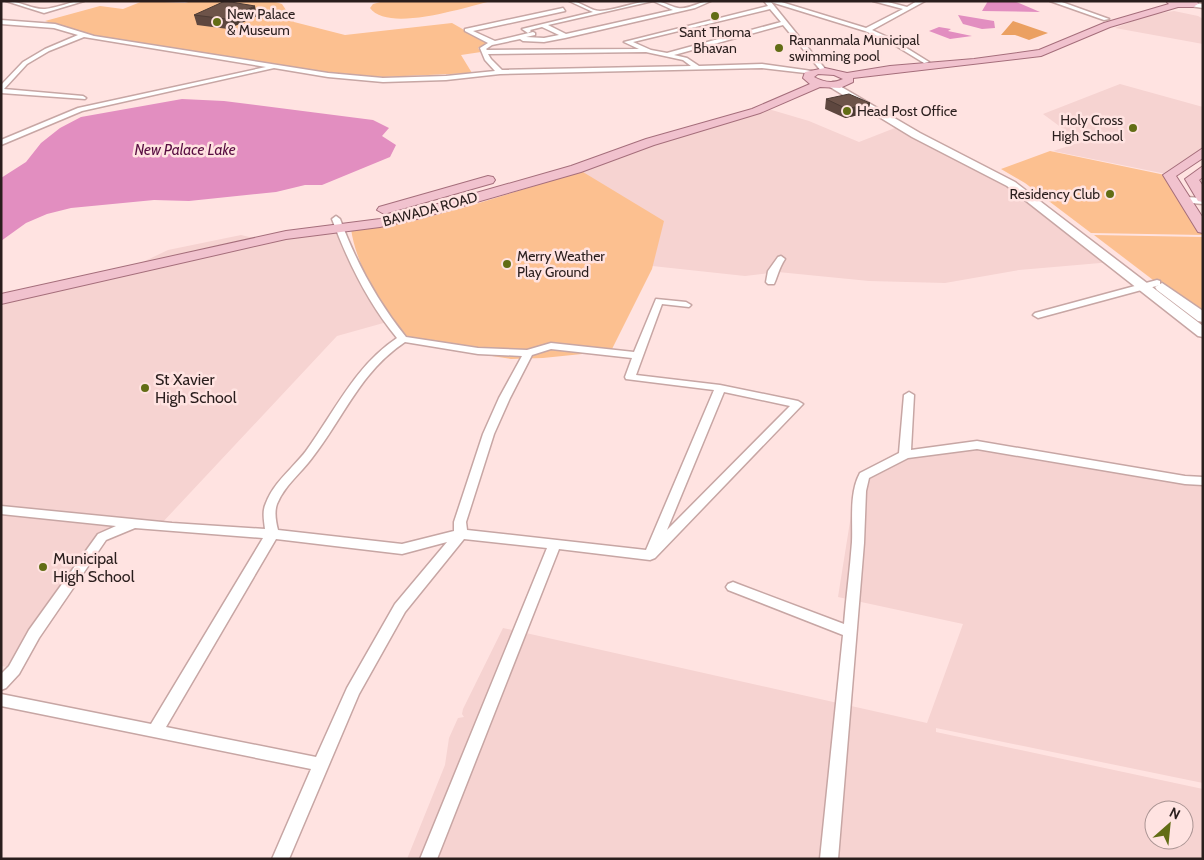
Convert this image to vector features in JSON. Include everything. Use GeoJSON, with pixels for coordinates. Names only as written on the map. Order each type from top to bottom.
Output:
{"type":"FeatureCollection","features":[{"type":"Feature","properties":{"kind":"main road"},"geometry":{"type":"LineString","coordinates":[[819,78],[843,77],[926,62],[1031,49],[1106,19],[1166,1]]}},
{"type":"Feature","properties":{"kind":"main road"},"geometry":{"type":"LineString","coordinates":[[1175,3],[1200,13]]}},
{"type":"Feature","properties":{"kind":"main road"},"geometry":{"type":"LineString","coordinates":[[843,77],[890,68],[1006,58],[1041,52],[1107,25],[1175,3],[1191,4],[1200,13]]}},
{"type":"Feature","properties":{"kind":"main road"},"geometry":{"type":"LineString","coordinates":[[843,77],[866,97],[919,129],[988,161],[1023,182],[1203,318]]}},
{"type":"Feature","properties":{"kind":"main road","name":"BAWADA ROAD"},"geometry":{"type":"LineString","coordinates":[[1,299],[337,224],[380,223],[416,215],[576,169],[650,142],[756,112],[819,78],[843,77]]}},
{"type":"Feature","properties":{"kind":"main road"},"geometry":{"type":"LineString","coordinates":[[819,78],[916,135],[976,164],[1011,185],[1203,332]]}},
{"type":"Feature","properties":{"kind":"main road"},"geometry":{"type":"LineString","coordinates":[[1203,152],[1169,175],[1203,229]]}},
{"type":"Feature","properties":{"kind":"main road"},"geometry":{"type":"LineString","coordinates":[[1203,170],[1192,179],[1203,199]]}},
{"type":"Feature","properties":{"kind":"main road"},"geometry":{"type":"LineString","coordinates":[[1,287],[275,227],[337,224]]}},
{"type":"Feature","properties":{"kind":"street"},"geometry":{"type":"LineString","coordinates":[[9,1],[44,11],[81,1]]}},
{"type":"Feature","properties":{"kind":"street"},"geometry":{"type":"LineString","coordinates":[[572,1],[599,13]]}},
{"type":"Feature","properties":{"kind":"street"},"geometry":{"type":"LineString","coordinates":[[500,72],[483,48],[494,43],[534,34],[525,29],[650,1]]}},
{"type":"Feature","properties":{"kind":"street"},"geometry":{"type":"LineString","coordinates":[[656,1],[678,10]]}},
{"type":"Feature","properties":{"kind":"street"},"geometry":{"type":"LineString","coordinates":[[516,38],[544,40],[565,36],[678,10],[708,1]]}},
{"type":"Feature","properties":{"kind":"street"},"geometry":{"type":"LineString","coordinates":[[876,1],[906,8]]}},
{"type":"Feature","properties":{"kind":"street"},"geometry":{"type":"LineString","coordinates":[[867,30],[922,1]]}},
{"type":"Feature","properties":{"kind":"street"},"geometry":{"type":"LineString","coordinates":[[1053,1],[1106,19]]}},
{"type":"Feature","properties":{"kind":"street"},"geometry":{"type":"LineString","coordinates":[[581,5],[589,3]]}},
{"type":"Feature","properties":{"kind":"street"},"geometry":{"type":"LineString","coordinates":[[770,3],[819,78]]}},
{"type":"Feature","properties":{"kind":"street"},"geometry":{"type":"LineString","coordinates":[[698,68],[685,59],[649,51],[628,42],[770,3],[867,30],[890,40],[926,62]]}},
{"type":"Feature","properties":{"kind":"street"},"geometry":{"type":"LineString","coordinates":[[1191,4],[1203,6]]}},
{"type":"Feature","properties":{"kind":"street"},"geometry":{"type":"LineString","coordinates":[[494,43],[467,30],[563,10]]}},
{"type":"Feature","properties":{"kind":"street"},"geometry":{"type":"LineString","coordinates":[[1,22],[55,26],[83,35],[328,75],[383,80],[446,78],[500,72],[762,66],[819,78]]}},
{"type":"Feature","properties":{"kind":"street"},"geometry":{"type":"LineString","coordinates":[[667,55],[783,23]]}},
{"type":"Feature","properties":{"kind":"street"},"geometry":{"type":"LineString","coordinates":[[543,25],[565,36]]}},
{"type":"Feature","properties":{"kind":"street"},"geometry":{"type":"LineString","coordinates":[[1,90],[25,63],[47,50],[83,35]]}},
{"type":"Feature","properties":{"kind":"street"},"geometry":{"type":"LineString","coordinates":[[609,51],[609,70]]}},
{"type":"Feature","properties":{"kind":"street"},"geometry":{"type":"LineString","coordinates":[[639,51],[642,69]]}},
{"type":"Feature","properties":{"kind":"street"},"geometry":{"type":"LineString","coordinates":[[485,52],[649,51]]}},
{"type":"Feature","properties":{"kind":"street"},"geometry":{"type":"LineString","coordinates":[[580,71],[582,52]]}},
{"type":"Feature","properties":{"kind":"street"},"geometry":{"type":"LineString","coordinates":[[1,143],[80,110],[277,66]]}},
{"type":"Feature","properties":{"kind":"street"},"geometry":{"type":"LineString","coordinates":[[1,90],[83,98]]}},
{"type":"Feature","properties":{"kind":"street"},"geometry":{"type":"LineString","coordinates":[[1186,200],[1203,199]]}},
{"type":"Feature","properties":{"kind":"street"},"geometry":{"type":"LineString","coordinates":[[337,224],[375,304],[403,339]]}},
{"type":"Feature","properties":{"kind":"street"},"geometry":{"type":"LineString","coordinates":[[771,282],[774,271],[781,259]]}},
{"type":"Feature","properties":{"kind":"street"},"geometry":{"type":"LineString","coordinates":[[1038,315],[1157,282]]}},
{"type":"Feature","properties":{"kind":"street"},"geometry":{"type":"LineString","coordinates":[[650,554],[798,404],[720,388],[630,377],[659,301],[686,305]]}},
{"type":"Feature","properties":{"kind":"street"},"geometry":{"type":"LineString","coordinates":[[155,731],[272,534],[270,505],[282,487],[308,456],[351,389],[387,348],[403,339],[478,351],[528,353],[551,346],[639,356]]}},
{"type":"Feature","properties":{"kind":"street"},"geometry":{"type":"LineString","coordinates":[[280,859],[352,692],[400,608],[460,534],[460,522],[481,451],[502,403],[524,366],[528,353]]}},
{"type":"Feature","properties":{"kind":"street"},"geometry":{"type":"LineString","coordinates":[[650,554],[720,388]]}},
{"type":"Feature","properties":{"kind":"street"},"geometry":{"type":"LineString","coordinates":[[905,455],[909,395]]}},
{"type":"Feature","properties":{"kind":"street"},"geometry":{"type":"LineString","coordinates":[[829,859],[858,543],[860,491],[864,476],[905,455],[977,445],[1186,480],[1203,481]]}},
{"type":"Feature","properties":{"kind":"street"},"geometry":{"type":"LineString","coordinates":[[1,510],[272,534],[402,549],[460,534],[650,554]]}},
{"type":"Feature","properties":{"kind":"street"},"geometry":{"type":"LineString","coordinates":[[1,684],[14,670],[34,634],[102,537],[134,523]]}},
{"type":"Feature","properties":{"kind":"street"},"geometry":{"type":"LineString","coordinates":[[428,859],[555,544]]}},
{"type":"Feature","properties":{"kind":"street"},"geometry":{"type":"LineString","coordinates":[[732,587],[850,632]]}},
{"type":"Feature","properties":{"kind":"street"},"geometry":{"type":"LineString","coordinates":[[1,700],[320,764]]}},
{"type":"Feature","properties":{"kind":"shaded area"},"geometry":{"type":"Polygon","coordinates":[[[143,1],[185,3],[192,1],[272,1],[282,4],[294,22],[345,35],[452,23],[487,43],[478,48],[481,52],[461,55],[472,73],[383,77],[325,72],[92,36],[45,21],[100,6],[123,9],[143,1]]]}},
{"type":"Feature","properties":{"kind":"shaded area"},"geometry":{"type":"Polygon","coordinates":[[[384,1],[491,1],[428,16],[393,18],[379,15],[370,8],[373,4],[384,1]]]}},
{"type":"Feature","properties":{"kind":"shaded area"},"geometry":{"type":"Polygon","coordinates":[[[1174,11],[1198,16],[1203,19],[1203,44],[1115,28],[1148,15],[1174,11]]]}},
{"type":"Feature","properties":{"kind":"shaded area"},"geometry":{"type":"Polygon","coordinates":[[[1013,21],[1048,33],[1029,40],[1015,35],[1001,35],[1013,21]]]}},
{"type":"Feature","properties":{"kind":"shaded area","name":"Holy Cross High School"},"geometry":{"type":"Polygon","coordinates":[[[1120,84],[1203,107],[1203,152],[1171,175],[1053,151],[1081,142],[1043,114],[1120,84]]]}},
{"type":"Feature","properties":{"kind":"shaded area"},"geometry":{"type":"Polygon","coordinates":[[[765,108],[809,121],[859,142],[900,126],[976,164],[1112,262],[1019,270],[945,283],[869,281],[778,272],[745,276],[643,265],[655,217],[576,169],[765,108]]]}},
{"type":"Feature","properties":{"kind":"shaded area","name":"Residency Club"},"geometry":{"type":"Polygon","coordinates":[[[1050,151],[1170,176],[1203,227],[1203,235],[1091,233],[1025,183],[1001,169],[1050,151]]]}},
{"type":"Feature","properties":{"kind":"shaded area","name":"Merry Weather Play Ground"},"geometry":{"type":"Polygon","coordinates":[[[583,172],[664,221],[652,269],[611,351],[543,358],[511,359],[412,344],[392,318],[366,275],[354,245],[351,229],[381,226],[439,214],[583,172]]]}},
{"type":"Feature","properties":{"kind":"shaded area","name":"St Xavier High School"},"geometry":{"type":"Polygon","coordinates":[[[340,231],[339,238],[387,322],[337,336],[161,524],[117,519],[14,668],[1,666],[1,308],[9,298],[126,270],[168,250],[241,235],[262,240],[340,231]]]}},
{"type":"Feature","properties":{"kind":"shaded area"},"geometry":{"type":"Polygon","coordinates":[[[1094,235],[1203,237],[1203,318],[1094,235]]]}},
{"type":"Feature","properties":{"kind":"shaded area"},"geometry":{"type":"Polygon","coordinates":[[[970,442],[1167,475],[1203,478],[1203,783],[936,728],[936,732],[1203,789],[1203,859],[407,859],[445,765],[449,738],[458,718],[464,717],[462,714],[463,709],[503,628],[927,723],[963,624],[838,597],[856,484],[861,472],[898,452],[970,442]]]}},
{"type":"Feature","properties":{"kind":"water"},"geometry":{"type":"Polygon","coordinates":[[[988,1],[1014,1],[1040,12],[982,11],[988,1]]]}},
{"type":"Feature","properties":{"kind":"water"},"geometry":{"type":"Polygon","coordinates":[[[958,15],[994,21],[995,28],[982,29],[963,24],[958,15]]]}},
{"type":"Feature","properties":{"kind":"water"},"geometry":{"type":"Polygon","coordinates":[[[939,27],[972,36],[950,39],[929,31],[939,27]]]}},
{"type":"Feature","properties":{"kind":"water","name":"New Palace Lake"},"geometry":{"type":"Polygon","coordinates":[[[182,99],[224,101],[373,120],[389,128],[382,136],[396,145],[390,157],[322,185],[305,185],[276,192],[189,201],[154,200],[71,208],[47,214],[26,223],[1,241],[1,178],[26,162],[41,143],[60,128],[81,117],[182,99]]]}},
{"type":"Feature","properties":{"kind":"building"},"geometry":{"type":"Polygon","coordinates":[[[225,1],[255,6],[226,19],[194,15],[225,1]]]}},
{"type":"Feature","properties":{"kind":"building"},"geometry":{"type":"Polygon","coordinates":[[[849,94],[870,103],[847,109],[826,99],[849,94]]]}},
{"type":"Feature","properties":{"kind":"place","name":"Sant Thoma Bhavan"},"geometry":{"type":"Point","coordinates":[715,16]}},
{"type":"Feature","properties":{"kind":"place","name":"New Palace & Museum"},"geometry":{"type":"Point","coordinates":[217,22]}},
{"type":"Feature","properties":{"kind":"place","name":"Ramanmala Municipal swimming pool"},"geometry":{"type":"Point","coordinates":[779,48]}},
{"type":"Feature","properties":{"kind":"place","name":"Head Post Office"},"geometry":{"type":"Point","coordinates":[847,111]}},
{"type":"Feature","properties":{"kind":"place","name":"Holy Cross High School"},"geometry":{"type":"Point","coordinates":[1133,128]}},
{"type":"Feature","properties":{"kind":"place","name":"Residency Club"},"geometry":{"type":"Point","coordinates":[1110,194]}},
{"type":"Feature","properties":{"kind":"place","name":"Merry Weather Play Ground"},"geometry":{"type":"Point","coordinates":[507,264]}},
{"type":"Feature","properties":{"kind":"place","name":"St Xavier High School"},"geometry":{"type":"Point","coordinates":[145,388]}},
{"type":"Feature","properties":{"kind":"place","name":"Municipal High School"},"geometry":{"type":"Point","coordinates":[43,567]}}]}
